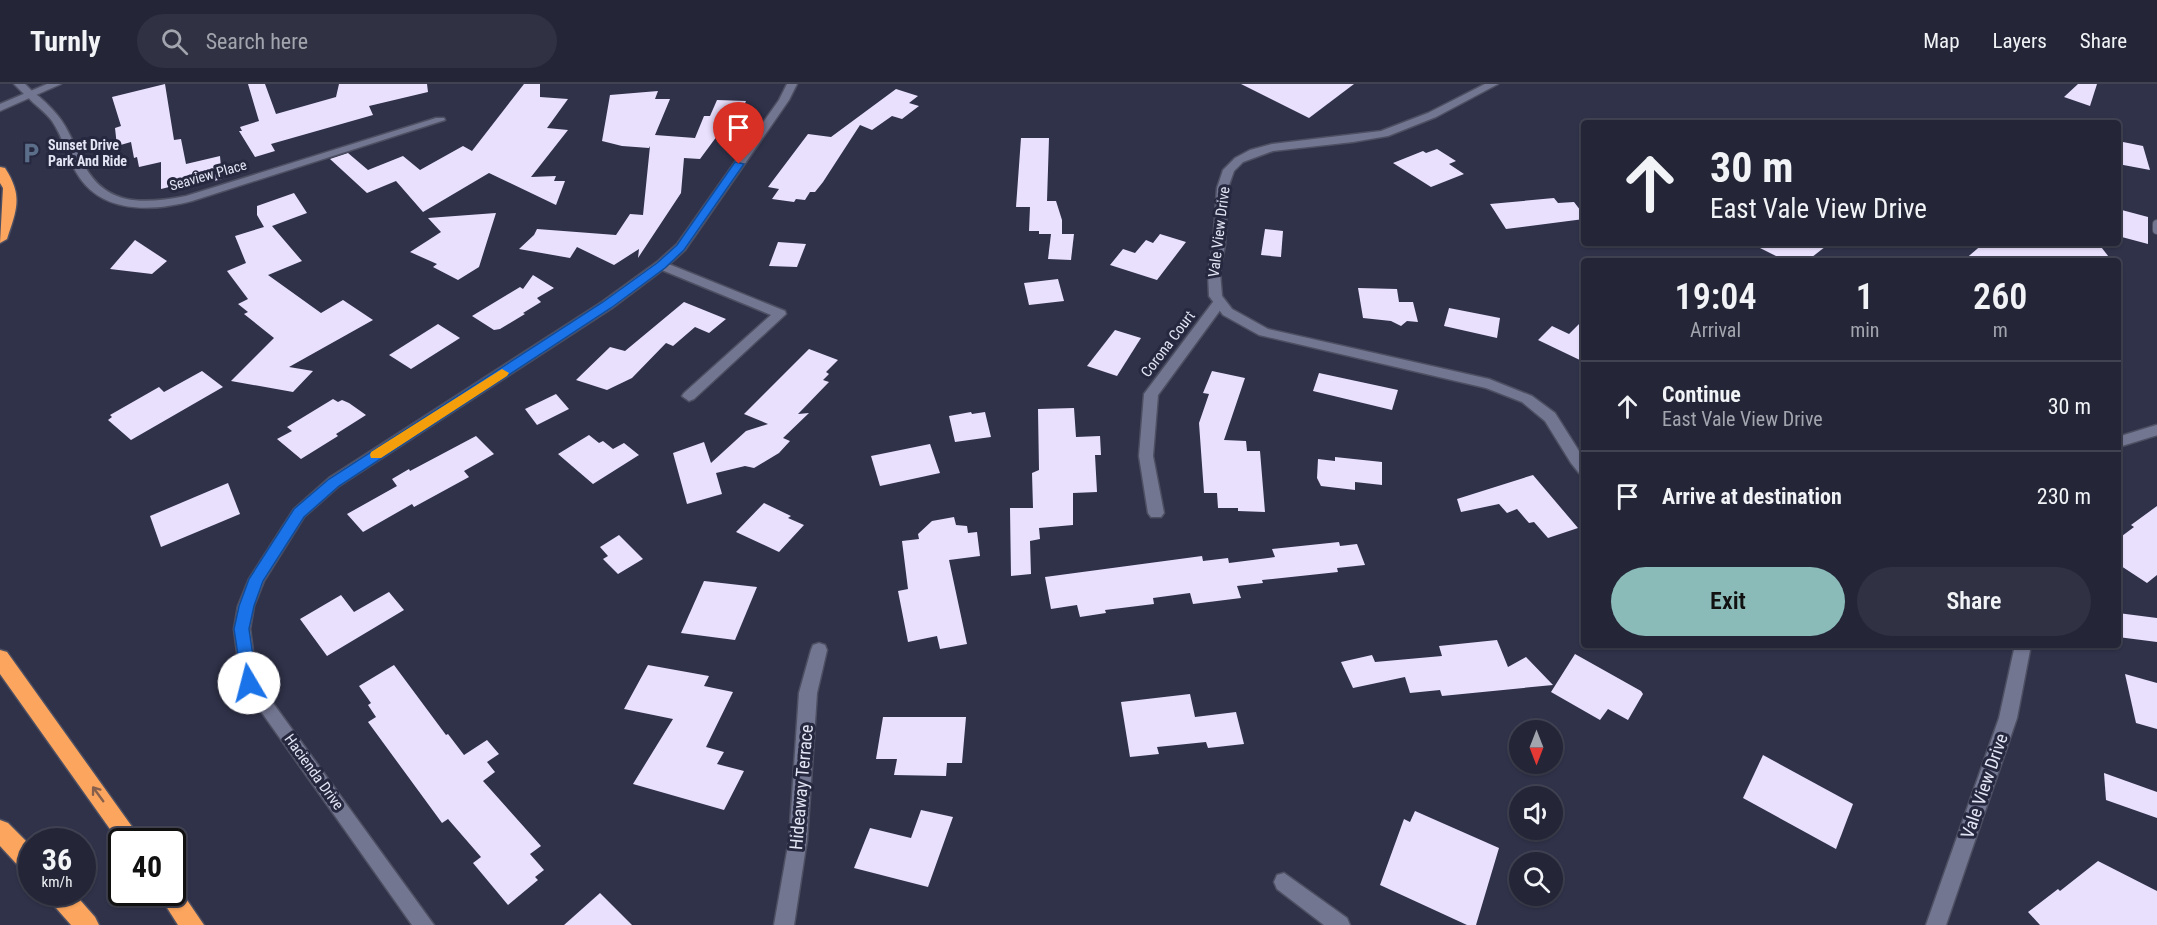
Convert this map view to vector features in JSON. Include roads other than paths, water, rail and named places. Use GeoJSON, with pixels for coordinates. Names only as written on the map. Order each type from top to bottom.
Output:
{"type":"FeatureCollection","features":[{"type":"Feature","properties":{"kind":"highway"},"geometry":{"type":"LineString","coordinates":[[0,171],[10,188],[10,208],[0,239]]}},
{"type":"Feature","properties":{"kind":"highway"},"geometry":{"type":"LineString","coordinates":[[0,658],[122,828]]}},
{"type":"Feature","properties":{"kind":"highway"},"geometry":{"type":"LineString","coordinates":[[0,830],[18,849]]}},
{"type":"Feature","properties":{"kind":"highway"},"geometry":{"type":"LineString","coordinates":[[70,906],[87,925]]}},
{"type":"Feature","properties":{"kind":"highway"},"geometry":{"type":"LineString","coordinates":[[178,906],[192,925]]}},
{"type":"Feature","properties":{"kind":"street","name":"Seaview Place"},"geometry":{"type":"LineString","coordinates":[[19,84],[56,120],[86,179],[103,197],[130,204],[188,199],[440,120]]}},
{"type":"Feature","properties":{"kind":"street"},"geometry":{"type":"LineString","coordinates":[[0,108],[56,84]]}},
{"type":"Feature","properties":{"kind":"street","name":"Hacienda Drive"},"geometry":{"type":"LineString","coordinates":[[424,925],[249,683],[242,629],[246,606],[256,579],[299,513],[334,482],[607,305],[661,266],[681,247],[784,100],[792,84]]}},
{"type":"Feature","properties":{"kind":"street","name":"Vale View Drive"},"geometry":{"type":"LineString","coordinates":[[1218,305],[1211,282],[1221,242],[1223,185],[1229,169],[1244,156],[1278,146],[1370,137],[1419,122],[1493,84]]}},
{"type":"Feature","properties":{"kind":"street"},"geometry":{"type":"LineString","coordinates":[[661,266],[780,314],[689,396]]}},
{"type":"Feature","properties":{"kind":"street"},"geometry":{"type":"LineString","coordinates":[[1218,305],[1238,320],[1264,332],[1489,384],[1527,399],[1550,417],[1581,465]]}},
{"type":"Feature","properties":{"kind":"street","name":"Corona Court"},"geometry":{"type":"LineString","coordinates":[[1156,513],[1146,456],[1151,394],[1218,305]]}},
{"type":"Feature","properties":{"kind":"street","name":"Vale View Drive"},"geometry":{"type":"LineString","coordinates":[[1936,925],[2008,718],[2022,648]]}},
{"type":"Feature","properties":{"kind":"street","name":"Hideaway Terrace"},"geometry":{"type":"LineString","coordinates":[[784,925],[798,840],[808,693],[819,650]]}},
{"type":"Feature","properties":{"kind":"street"},"geometry":{"type":"LineString","coordinates":[[1284,882],[1340,925]]}},
{"type":"Feature","properties":{"kind":"lane"},"geometry":{"type":"LineString","coordinates":[[2157,224],[2157,230]]}},
{"type":"Feature","properties":{"kind":"lane"},"geometry":{"type":"LineString","coordinates":[[2121,441],[2157,430]]}},
{"type":"Feature","properties":{"kind":"place","name":"Sunset Drive Park And Ride"},"geometry":{"type":"Point","coordinates":[31,153]}}]}
